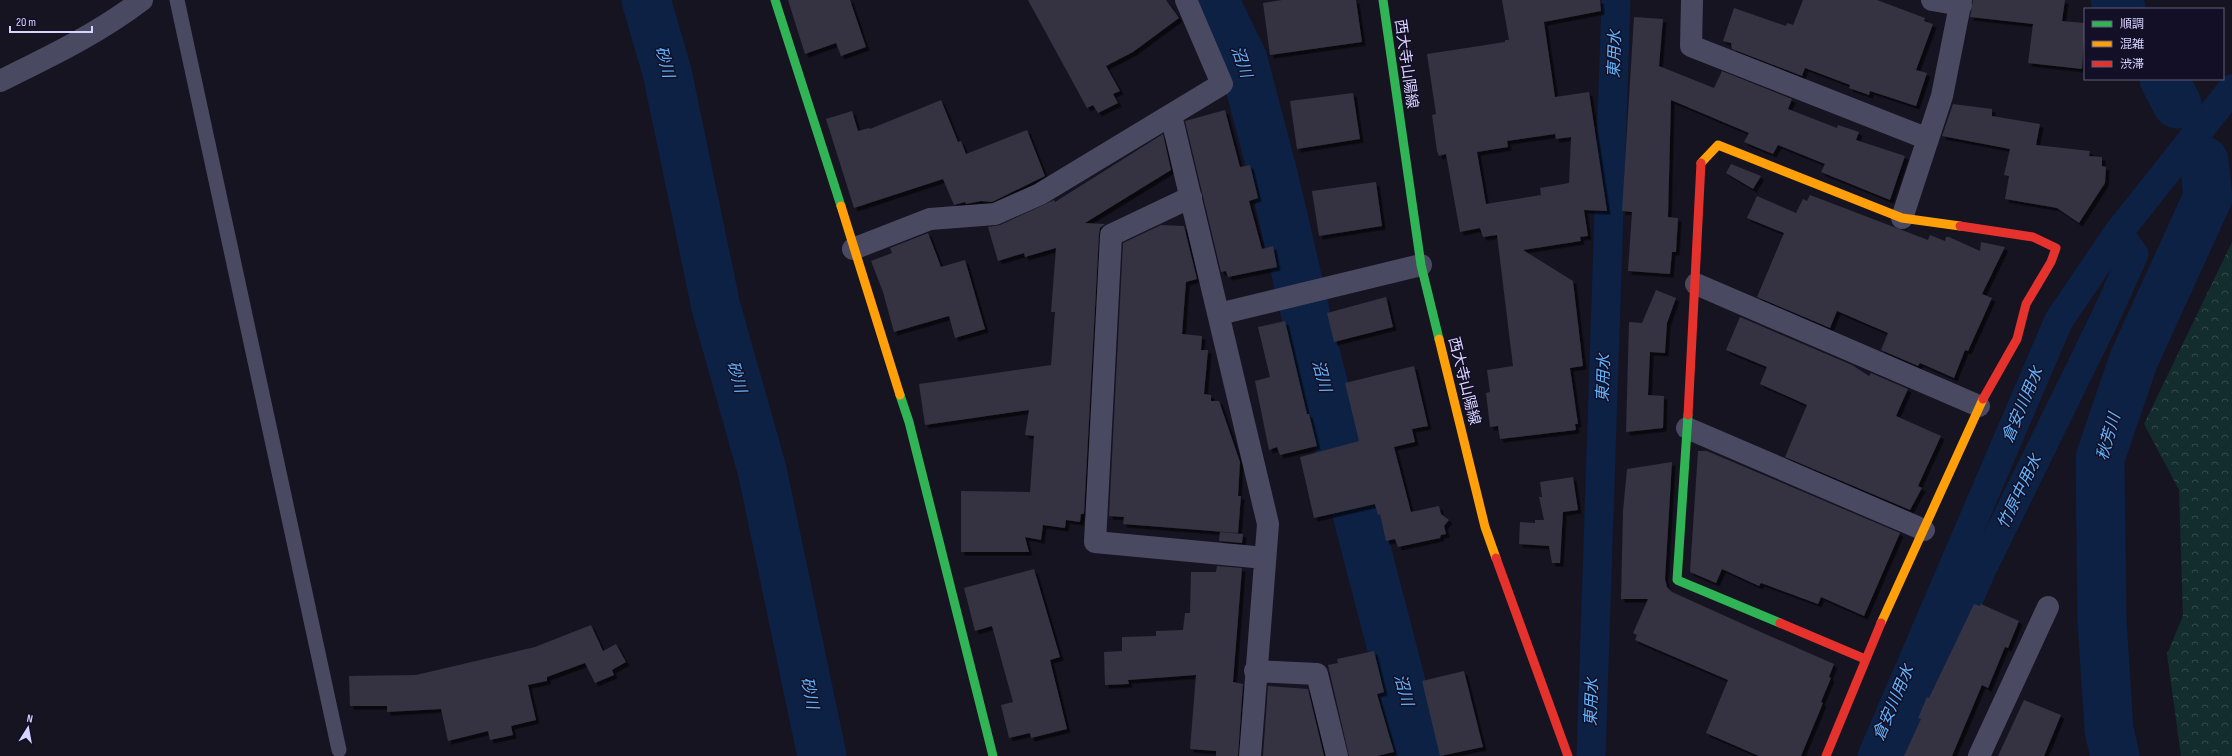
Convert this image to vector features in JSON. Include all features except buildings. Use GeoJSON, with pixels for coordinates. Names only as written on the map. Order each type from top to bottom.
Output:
{"type":"FeatureCollection","features":[{"type":"Feature","properties":{"kind":"street"},"geometry":{"type":"LineString","coordinates":[[0,81],[56,54],[125,13],[142,0]]}},
{"type":"Feature","properties":{"kind":"street"},"geometry":{"type":"LineString","coordinates":[[775,0],[909,422],[993,756]]}},
{"type":"Feature","properties":{"kind":"street","name":"西大寺山陽線"},"geometry":{"type":"LineString","coordinates":[[1383,0],[1421,265],[1485,527],[1568,756]]}},
{"type":"Feature","properties":{"kind":"street"},"geometry":{"type":"LineString","coordinates":[[1692,0],[1691,46],[1928,139]]}},
{"type":"Feature","properties":{"kind":"street"},"geometry":{"type":"LineString","coordinates":[[1902,218],[1942,96],[1961,2],[1932,0]]}},
{"type":"Feature","properties":{"kind":"street"},"geometry":{"type":"LineString","coordinates":[[853,249],[930,219],[995,214],[1040,194],[1222,84],[1190,1]]}},
{"type":"Feature","properties":{"kind":"street"},"geometry":{"type":"LineString","coordinates":[[1171,115],[1268,524],[1255,671],[1250,756]]}},
{"type":"Feature","properties":{"kind":"street"},"geometry":{"type":"LineString","coordinates":[[1826,756],[1865,659],[1979,406],[2017,339],[2026,304],[2051,262],[2056,248],[2033,237],[1902,218],[1718,145],[1700,164],[1696,284],[1677,580],[1865,659]]}},
{"type":"Feature","properties":{"kind":"street"},"geometry":{"type":"LineString","coordinates":[[1191,198],[1111,235],[1095,542],[1265,558]]}},
{"type":"Feature","properties":{"kind":"street"},"geometry":{"type":"LineString","coordinates":[[1219,314],[1421,265]]}},
{"type":"Feature","properties":{"kind":"street"},"geometry":{"type":"LineString","coordinates":[[1696,284],[1979,406]]}},
{"type":"Feature","properties":{"kind":"street"},"geometry":{"type":"LineString","coordinates":[[1687,428],[1924,530]]}},
{"type":"Feature","properties":{"kind":"street"},"geometry":{"type":"LineString","coordinates":[[1979,756],[2048,606]]}},
{"type":"Feature","properties":{"kind":"street"},"geometry":{"type":"LineString","coordinates":[[1255,671],[1318,674],[1337,756]]}},
{"type":"Feature","properties":{"kind":"lane"},"geometry":{"type":"LineString","coordinates":[[177,0],[338,750]]}},
{"type":"Feature","properties":{"kind":"green space"},"geometry":{"type":"Polygon","coordinates":[[[2232,242],[2232,756],[2181,756],[2167,654],[2183,616],[2179,490],[2144,424],[2232,242]]]}},
{"type":"Feature","properties":{"kind":"waterway","name":"砂川"},"geometry":{"type":"LineString","coordinates":[[646,0],[667,72],[716,307],[762,470],[822,756]]}},
{"type":"Feature","properties":{"kind":"waterway","name":"沼川"},"geometry":{"type":"LineString","coordinates":[[1214,0],[1243,60],[1274,178],[1311,337],[1420,756]]}},
{"type":"Feature","properties":{"kind":"waterway","name":"東用水"},"geometry":{"type":"LineString","coordinates":[[1591,756],[1616,0]]}},
{"type":"Feature","properties":{"kind":"waterway","name":"秋芳川"},"geometry":{"type":"LineString","coordinates":[[2115,0],[2120,8]]}},
{"type":"Feature","properties":{"kind":"waterway","name":"秋芳川"},"geometry":{"type":"LineString","coordinates":[[2165,80],[2177,104]]}},
{"type":"Feature","properties":{"kind":"waterway","name":"倉安川用水"},"geometry":{"type":"LineString","coordinates":[[1872,756],[2059,320],[2118,233],[2232,89]]}},
{"type":"Feature","properties":{"kind":"waterway","name":"秋芳川"},"geometry":{"type":"LineString","coordinates":[[2115,756],[2109,730],[2102,621],[2100,458],[2134,359],[2208,197],[2204,161]]}},
{"type":"Feature","properties":{"kind":"waterway","name":"竹原中用水"},"geometry":{"type":"LineString","coordinates":[[1901,756],[1981,571],[2106,316],[2134,254],[2118,233]]}},
{"type":"Feature","properties":{"kind":"traffic: fast"},"geometry":{"type":"LineString","coordinates":[[775,0],[841,206]]}},
{"type":"Feature","properties":{"kind":"traffic: fast"},"geometry":{"type":"LineString","coordinates":[[1383,0],[1421,265],[1439,339]]}},
{"type":"Feature","properties":{"kind":"traffic: fast"},"geometry":{"type":"LineString","coordinates":[[900,395],[909,422],[993,756]]}},
{"type":"Feature","properties":{"kind":"traffic: fast"},"geometry":{"type":"LineString","coordinates":[[1688,415],[1677,580],[1780,623]]}},
{"type":"Feature","properties":{"kind":"traffic: slow"},"geometry":{"type":"LineString","coordinates":[[1701,163],[1718,145],[1902,218],[1960,226]]}},
{"type":"Feature","properties":{"kind":"traffic: slow"},"geometry":{"type":"LineString","coordinates":[[841,206],[900,395]]}},
{"type":"Feature","properties":{"kind":"traffic: slow"},"geometry":{"type":"LineString","coordinates":[[1439,339],[1485,527],[1496,558]]}},
{"type":"Feature","properties":{"kind":"traffic: slow"},"geometry":{"type":"LineString","coordinates":[[1881,623],[1983,399]]}},
{"type":"Feature","properties":{"kind":"traffic: jam"},"geometry":{"type":"LineString","coordinates":[[1688,415],[1701,163]]}},
{"type":"Feature","properties":{"kind":"traffic: jam"},"geometry":{"type":"LineString","coordinates":[[1960,226],[2033,237],[2056,248],[2051,262],[2026,304],[2017,339],[1983,399]]}},
{"type":"Feature","properties":{"kind":"traffic: jam"},"geometry":{"type":"LineString","coordinates":[[1496,558],[1568,756]]}},
{"type":"Feature","properties":{"kind":"traffic: jam"},"geometry":{"type":"LineString","coordinates":[[1780,623],[1865,659]]}},
{"type":"Feature","properties":{"kind":"traffic: jam"},"geometry":{"type":"LineString","coordinates":[[1826,756],[1881,623]]}}]}
